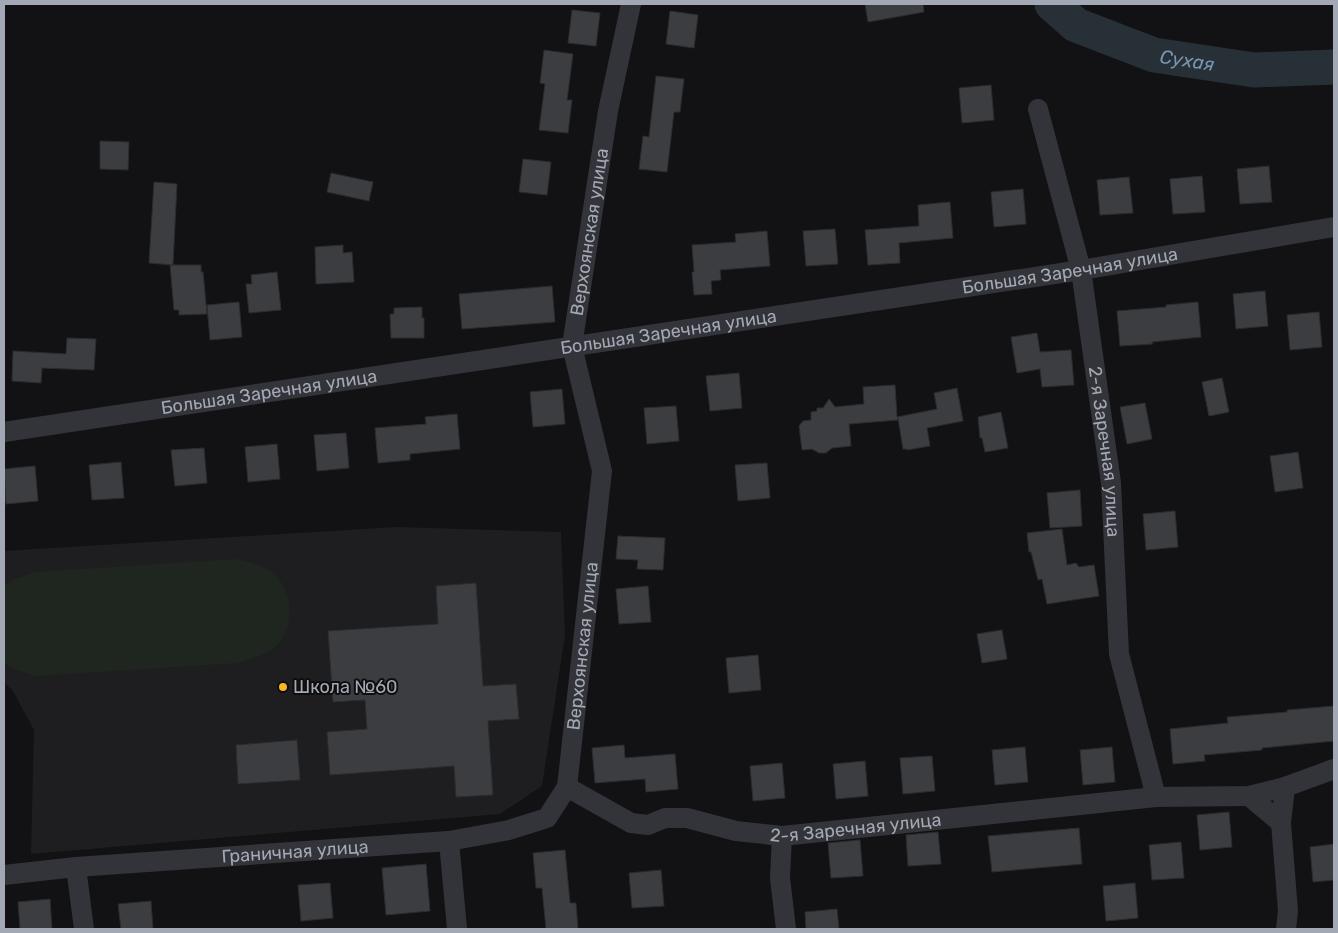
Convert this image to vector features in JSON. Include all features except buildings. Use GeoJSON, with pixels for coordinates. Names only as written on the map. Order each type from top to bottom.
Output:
{"type":"FeatureCollection","features":[{"type":"Feature","properties":{"kind":"street","name":"Верхоянская улица"},"geometry":{"type":"LineString","coordinates":[[567,787],[602,471],[572,346],[608,111],[631,4]]}},
{"type":"Feature","properties":{"kind":"street","name":"2-я Заречная улица"},"geometry":{"type":"LineString","coordinates":[[1038,108],[1081,270],[1112,483],[1119,654],[1156,797]]}},
{"type":"Feature","properties":{"kind":"street","name":"Большая Заречная улица"},"geometry":{"type":"LineString","coordinates":[[4,432],[1081,270],[1334,228]]}},
{"type":"Feature","properties":{"kind":"street","name":"2-я Заречная улица"},"geometry":{"type":"LineString","coordinates":[[567,787],[631,823],[648,825],[665,818],[687,818],[736,831],[782,836],[1156,797],[1248,796],[1285,787],[1334,769]]}},
{"type":"Feature","properties":{"kind":"street","name":"Граничная улица"},"geometry":{"type":"LineString","coordinates":[[4,875],[76,867],[448,841],[509,830],[547,818],[567,787]]}},
{"type":"Feature","properties":{"kind":"street"},"geometry":{"type":"LineString","coordinates":[[1285,787],[1281,823],[1288,911],[1286,929]]}},
{"type":"Feature","properties":{"kind":"street"},"geometry":{"type":"LineString","coordinates":[[1248,796],[1281,823]]}},
{"type":"Feature","properties":{"kind":"street"},"geometry":{"type":"LineString","coordinates":[[782,836],[780,878],[786,929]]}},
{"type":"Feature","properties":{"kind":"street"},"geometry":{"type":"LineString","coordinates":[[448,841],[457,929]]}},
{"type":"Feature","properties":{"kind":"street"},"geometry":{"type":"LineString","coordinates":[[76,867],[84,929]]}},
{"type":"Feature","properties":{"kind":"shaded area","name":"Школа №60"},"geometry":{"type":"Polygon","coordinates":[[[397,527],[561,532],[565,635],[542,786],[500,814],[31,854],[34,730],[13,691],[4,682],[4,551],[397,527]]]}},
{"type":"Feature","properties":{"kind":"shaded area"},"geometry":{"type":"Polygon","coordinates":[[[238,559],[259,565],[270,571],[283,586],[289,605],[288,625],[279,643],[254,658],[238,663],[36,676],[4,663],[4,586],[15,579],[36,572],[238,559]]]}},
{"type":"Feature","properties":{"kind":"waterway","name":"Сухая"},"geometry":{"type":"LineString","coordinates":[[1052,4],[1076,25],[1154,55],[1254,70],[1334,67]]}},
{"type":"Feature","properties":{"kind":"place","name":"Школа №60"},"geometry":{"type":"Point","coordinates":[283,687]}}]}
